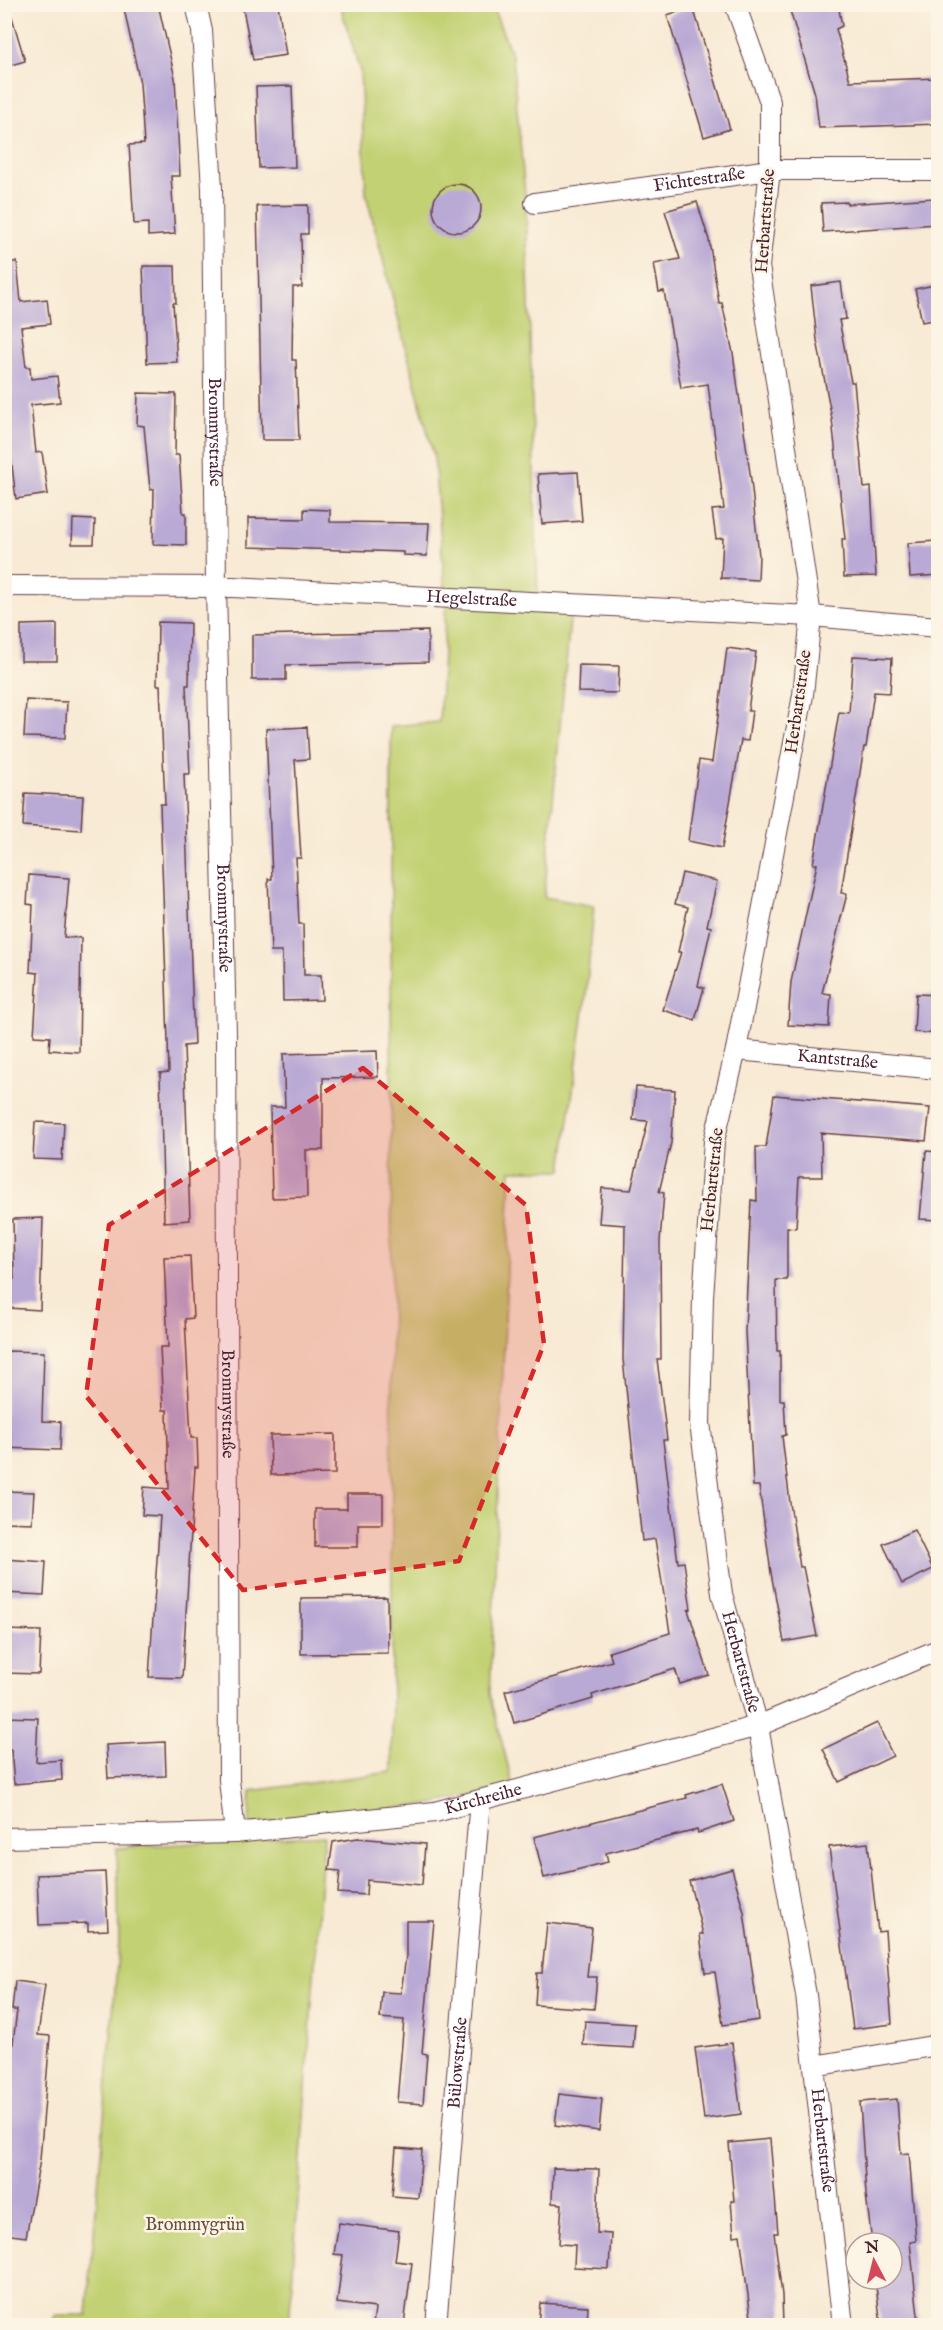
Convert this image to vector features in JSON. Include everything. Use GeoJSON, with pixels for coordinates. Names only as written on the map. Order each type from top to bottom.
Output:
{"type":"FeatureCollection","features":[{"type":"Feature","properties":{"kind":"street","name":"Brommystraße"},"geometry":{"type":"LineString","coordinates":[[196,4],[202,31],[212,188],[216,586],[226,1035],[229,1780],[235,1833]]}},
{"type":"Feature","properties":{"kind":"street","name":"Herbartstraße"},"geometry":{"type":"LineString","coordinates":[[735,4],[770,102],[770,170],[759,266],[810,616],[803,695],[736,1050],[714,1141],[703,1297],[700,1424],[722,1594],[758,1726],[806,1995],[843,2325]]}},
{"type":"Feature","properties":{"kind":"street","name":"Fichtestraße"},"geometry":{"type":"LineString","coordinates":[[535,203],[770,170],[939,170]]}},
{"type":"Feature","properties":{"kind":"street","name":"Hegelstraße"},"geometry":{"type":"LineString","coordinates":[[4,586],[216,586],[810,616],[939,627]]}},
{"type":"Feature","properties":{"kind":"street","name":"Kantstraße"},"geometry":{"type":"LineString","coordinates":[[736,1050],[939,1069]]}},
{"type":"Feature","properties":{"kind":"street","name":"Kirchreihe"},"geometry":{"type":"LineString","coordinates":[[4,1838],[235,1833],[435,1812],[758,1726],[939,1650]]}},
{"type":"Feature","properties":{"kind":"street","name":"Bülowstraße"},"geometry":{"type":"LineString","coordinates":[[436,2325],[480,1800]]}},
{"type":"Feature","properties":{"kind":"street"},"geometry":{"type":"LineString","coordinates":[[814,2066],[939,2044]]}},
{"type":"Feature","properties":{"kind":"highlighted area"},"geometry":{"type":"Polygon","coordinates":[[[363,1068],[526,1205],[544,1344],[459,1561],[243,1590],[86,1396],[109,1225],[363,1068]]]}},
{"type":"Feature","properties":{"kind":"green space"},"geometry":{"type":"Polygon","coordinates":[[[340,5],[492,5],[512,56],[526,205],[538,602],[571,609],[544,897],[594,906],[586,995],[562,1170],[511,1170],[490,1694],[513,1786],[432,1804],[249,1825],[251,1791],[392,1772],[391,726],[439,722],[446,602],[434,457],[366,194],[360,71],[340,5]]]}},
{"type":"Feature","properties":{"kind":"green space","name":"Brommygrün"},"geometry":{"type":"Polygon","coordinates":[[[324,1835],[289,2325],[53,2326],[56,2315],[87,2315],[119,1942],[117,1848],[324,1835]]]}},
{"type":"Feature","properties":{"kind":"building"},"geometry":{"type":"Polygon","coordinates":[[[123,4],[158,4],[175,78],[180,176],[171,176],[175,234],[148,236],[148,223],[134,224],[129,145],[144,144],[140,83],[123,4]]]}},
{"type":"Feature","properties":{"kind":"building"},"geometry":{"type":"Polygon","coordinates":[[[242,4],[278,4],[286,55],[253,60],[242,4]]]}},
{"type":"Feature","properties":{"kind":"building"},"geometry":{"type":"Polygon","coordinates":[[[788,4],[838,4],[842,26],[836,29],[850,81],[939,78],[939,124],[819,128],[815,94],[788,4]]]}},
{"type":"Feature","properties":{"kind":"building"},"geometry":{"type":"Polygon","coordinates":[[[9,7],[25,61],[4,67],[4,8],[9,7]]]}},
{"type":"Feature","properties":{"kind":"building"},"geometry":{"type":"Polygon","coordinates":[[[693,7],[730,129],[704,137],[667,15],[693,7]]]}},
{"type":"Feature","properties":{"kind":"building"},"geometry":{"type":"Polygon","coordinates":[[[292,86],[295,167],[259,168],[256,87],[292,86]]]}},
{"type":"Feature","properties":{"kind":"building"},"geometry":{"type":"Polygon","coordinates":[[[452,184],[462,184],[474,191],[481,203],[481,213],[474,225],[462,232],[452,232],[437,221],[433,213],[433,203],[444,188],[452,184]]]}},
{"type":"Feature","properties":{"kind":"building"},"geometry":{"type":"Polygon","coordinates":[[[934,198],[936,224],[823,232],[821,203],[847,202],[847,204],[934,198]]]}},
{"type":"Feature","properties":{"kind":"building"},"geometry":{"type":"Polygon","coordinates":[[[697,202],[709,240],[719,303],[722,303],[733,353],[751,480],[759,556],[758,580],[721,578],[723,538],[716,539],[712,510],[724,509],[708,384],[681,388],[664,291],[659,292],[654,264],[680,259],[665,211],[697,202]]]}},
{"type":"Feature","properties":{"kind":"building"},"geometry":{"type":"Polygon","coordinates":[[[308,205],[308,234],[301,234],[302,287],[293,287],[292,360],[296,360],[299,440],[262,440],[257,206],[308,205]]]}},
{"type":"Feature","properties":{"kind":"building"},"geometry":{"type":"Polygon","coordinates":[[[4,262],[17,262],[21,302],[47,299],[50,324],[21,327],[26,367],[30,367],[31,379],[57,376],[60,402],[31,405],[36,453],[42,452],[48,494],[16,499],[4,399],[4,262]]]}},
{"type":"Feature","properties":{"kind":"building"},"geometry":{"type":"Polygon","coordinates":[[[143,266],[175,266],[176,303],[173,303],[177,362],[147,363],[143,266]]]}},
{"type":"Feature","properties":{"kind":"building"},"geometry":{"type":"Polygon","coordinates":[[[841,282],[846,319],[839,320],[851,382],[854,382],[864,488],[871,487],[876,576],[844,577],[842,539],[845,539],[832,419],[817,340],[811,286],[841,282]]]}},
{"type":"Feature","properties":{"kind":"building"},"geometry":{"type":"Polygon","coordinates":[[[939,284],[939,319],[922,322],[915,289],[939,284]]]}},
{"type":"Feature","properties":{"kind":"building"},"geometry":{"type":"Polygon","coordinates":[[[138,393],[176,394],[175,455],[179,455],[183,513],[186,513],[186,545],[153,544],[154,489],[150,490],[144,426],[137,425],[138,393]]]}},
{"type":"Feature","properties":{"kind":"building"},"geometry":{"type":"Polygon","coordinates":[[[578,472],[582,521],[542,524],[538,474],[578,472]]]}},
{"type":"Feature","properties":{"kind":"building"},"geometry":{"type":"Polygon","coordinates":[[[304,509],[330,510],[330,522],[429,523],[427,556],[403,555],[403,552],[248,547],[248,518],[304,519],[304,509]]]}},
{"type":"Feature","properties":{"kind":"building"},"geometry":{"type":"Polygon","coordinates":[[[73,519],[95,520],[94,544],[72,544],[73,519]]]}},
{"type":"Feature","properties":{"kind":"building"},"geometry":{"type":"Polygon","coordinates":[[[936,541],[939,575],[910,577],[908,543],[936,541]]]}},
{"type":"Feature","properties":{"kind":"building"},"geometry":{"type":"Polygon","coordinates":[[[158,622],[190,623],[189,685],[186,685],[190,774],[184,774],[194,1045],[184,1046],[190,1220],[164,1222],[160,1073],[169,1072],[160,804],[165,804],[160,685],[157,685],[158,622]]]}},
{"type":"Feature","properties":{"kind":"building"},"geometry":{"type":"Polygon","coordinates":[[[57,624],[57,661],[21,661],[21,625],[57,624]]]}},
{"type":"Feature","properties":{"kind":"building"},"geometry":{"type":"Polygon","coordinates":[[[428,631],[428,662],[286,665],[286,680],[252,680],[252,635],[428,631]]]}},
{"type":"Feature","properties":{"kind":"building"},"geometry":{"type":"Polygon","coordinates":[[[727,648],[756,652],[748,711],[752,711],[748,741],[741,740],[722,848],[688,841],[699,760],[712,762],[727,648]]]}},
{"type":"Feature","properties":{"kind":"building"},"geometry":{"type":"Polygon","coordinates":[[[853,656],[892,658],[890,693],[874,692],[841,893],[847,894],[822,993],[831,994],[829,1027],[788,1025],[791,982],[817,864],[813,864],[839,712],[849,713],[853,656]]]}},
{"type":"Feature","properties":{"kind":"building"},"geometry":{"type":"Polygon","coordinates":[[[579,665],[619,666],[618,693],[578,692],[579,665]]]}},
{"type":"Feature","properties":{"kind":"building"},"geometry":{"type":"Polygon","coordinates":[[[26,700],[67,702],[65,738],[24,737],[26,700]]]}},
{"type":"Feature","properties":{"kind":"building"},"geometry":{"type":"Polygon","coordinates":[[[307,727],[309,759],[295,760],[301,858],[296,858],[299,924],[303,924],[304,975],[321,975],[322,1000],[283,1001],[282,952],[271,952],[268,879],[272,879],[266,729],[307,727]]]}},
{"type":"Feature","properties":{"kind":"building"},"geometry":{"type":"Polygon","coordinates":[[[25,793],[83,796],[81,830],[23,826],[25,793]]]}},
{"type":"Feature","properties":{"kind":"building"},"geometry":{"type":"Polygon","coordinates":[[[682,873],[717,881],[707,926],[711,927],[698,986],[704,988],[695,1020],[663,1010],[681,952],[678,952],[688,907],[675,904],[682,873]]]}},
{"type":"Feature","properties":{"kind":"building"},"geometry":{"type":"Polygon","coordinates":[[[29,875],[69,878],[64,937],[81,938],[79,1052],[49,1050],[50,1037],[34,1036],[38,973],[30,972],[33,905],[27,904],[29,875]]]}},
{"type":"Feature","properties":{"kind":"building"},"geometry":{"type":"Polygon","coordinates":[[[916,994],[939,995],[939,1034],[914,1032],[916,994]]]}},
{"type":"Feature","properties":{"kind":"building"},"geometry":{"type":"Polygon","coordinates":[[[377,1051],[378,1077],[323,1078],[323,1150],[306,1150],[307,1197],[272,1198],[270,1107],[285,1107],[283,1054],[377,1051]]]}},
{"type":"Feature","properties":{"kind":"building"},"geometry":{"type":"Polygon","coordinates":[[[636,1087],[675,1090],[671,1143],[659,1192],[664,1193],[660,1241],[661,1359],[657,1359],[667,1440],[663,1440],[678,1563],[684,1562],[691,1609],[688,1610],[709,1675],[680,1684],[675,1669],[592,1695],[593,1699],[514,1723],[505,1691],[612,1661],[609,1652],[670,1633],[655,1539],[642,1541],[623,1359],[625,1225],[599,1223],[602,1188],[631,1190],[648,1121],[633,1120],[636,1087]]]}},
{"type":"Feature","properties":{"kind":"building"},"geometry":{"type":"Polygon","coordinates":[[[774,1095],[930,1108],[926,1141],[821,1133],[822,1177],[799,1177],[796,1228],[787,1227],[787,1280],[776,1280],[777,1351],[780,1351],[780,1400],[784,1400],[786,1435],[782,1436],[790,1503],[800,1567],[803,1567],[817,1636],[784,1642],[771,1573],[759,1486],[753,1486],[745,1331],[751,1200],[757,1201],[756,1147],[766,1147],[774,1095]]]}},
{"type":"Feature","properties":{"kind":"building"},"geometry":{"type":"Polygon","coordinates":[[[35,1122],[64,1123],[62,1160],[33,1159],[35,1122]]]}},
{"type":"Feature","properties":{"kind":"building"},"geometry":{"type":"Polygon","coordinates":[[[926,1151],[939,1152],[939,1220],[920,1219],[926,1151]]]}},
{"type":"Feature","properties":{"kind":"building"},"geometry":{"type":"Polygon","coordinates":[[[43,1218],[40,1310],[8,1308],[10,1279],[14,1279],[13,1219],[43,1218]]]}},
{"type":"Feature","properties":{"kind":"building"},"geometry":{"type":"Polygon","coordinates":[[[190,1256],[193,1318],[185,1319],[191,1438],[197,1438],[198,1467],[195,1467],[182,1678],[149,1677],[160,1516],[142,1515],[144,1487],[169,1489],[167,1410],[163,1410],[160,1347],[168,1347],[164,1257],[190,1256]]]}},
{"type":"Feature","properties":{"kind":"building"},"geometry":{"type":"Polygon","coordinates":[[[6,1351],[44,1352],[42,1421],[61,1422],[60,1450],[4,1448],[6,1351]]]}},
{"type":"Feature","properties":{"kind":"building"},"geometry":{"type":"Polygon","coordinates":[[[335,1434],[335,1474],[271,1475],[270,1435],[335,1434]]]}},
{"type":"Feature","properties":{"kind":"building"},"geometry":{"type":"Polygon","coordinates":[[[4,1491],[34,1492],[32,1523],[4,1522],[4,1491]]]}},
{"type":"Feature","properties":{"kind":"building"},"geometry":{"type":"Polygon","coordinates":[[[347,1494],[383,1494],[383,1524],[358,1524],[358,1547],[315,1547],[315,1509],[347,1509],[347,1494]]]}},
{"type":"Feature","properties":{"kind":"building"},"geometry":{"type":"Polygon","coordinates":[[[914,1530],[933,1569],[902,1584],[883,1544],[914,1530]]]}},
{"type":"Feature","properties":{"kind":"building"},"geometry":{"type":"Polygon","coordinates":[[[4,1559],[46,1562],[44,1595],[4,1593],[4,1559]]]}},
{"type":"Feature","properties":{"kind":"building"},"geometry":{"type":"Polygon","coordinates":[[[387,1597],[388,1653],[301,1654],[301,1598],[387,1597]]]}},
{"type":"Feature","properties":{"kind":"building"},"geometry":{"type":"Polygon","coordinates":[[[4,1630],[41,1631],[39,1674],[4,1673],[4,1630]]]}},
{"type":"Feature","properties":{"kind":"building"},"geometry":{"type":"Polygon","coordinates":[[[4,1717],[38,1718],[36,1762],[61,1760],[62,1780],[14,1784],[11,1750],[4,1749],[4,1717]]]}},
{"type":"Feature","properties":{"kind":"building"},"geometry":{"type":"Polygon","coordinates":[[[877,1723],[893,1756],[839,1782],[823,1749],[877,1723]]]}},
{"type":"Feature","properties":{"kind":"building"},"geometry":{"type":"Polygon","coordinates":[[[165,1742],[166,1776],[108,1778],[106,1745],[165,1742]]]}},
{"type":"Feature","properties":{"kind":"building"},"geometry":{"type":"Polygon","coordinates":[[[722,1784],[734,1821],[698,1833],[697,1830],[606,1853],[608,1862],[544,1878],[534,1837],[687,1798],[686,1795],[722,1784]]]}},
{"type":"Feature","properties":{"kind":"building"},"geometry":{"type":"Polygon","coordinates":[[[358,1838],[425,1844],[422,1885],[367,1880],[366,1895],[338,1893],[340,1871],[329,1870],[333,1842],[358,1838]]]}},
{"type":"Feature","properties":{"kind":"building"},"geometry":{"type":"Polygon","coordinates":[[[868,1843],[878,1932],[885,1931],[892,2024],[853,2029],[829,1847],[868,1843]]]}},
{"type":"Feature","properties":{"kind":"building"},"geometry":{"type":"Polygon","coordinates":[[[732,1869],[744,1912],[759,2020],[723,2025],[715,1972],[705,1973],[700,1934],[703,1934],[689,1881],[732,1869]]]}},
{"type":"Feature","properties":{"kind":"building"},"geometry":{"type":"Polygon","coordinates":[[[105,1872],[108,1930],[88,1931],[88,1923],[39,1925],[37,1875],[105,1872]]]}},
{"type":"Feature","properties":{"kind":"building"},"geometry":{"type":"Polygon","coordinates":[[[406,1921],[434,1921],[422,2053],[427,2054],[423,2104],[397,2102],[404,2020],[380,2018],[382,1992],[401,1993],[406,1956],[406,1921]]]}},
{"type":"Feature","properties":{"kind":"building"},"geometry":{"type":"Polygon","coordinates":[[[547,1923],[592,1928],[587,1977],[597,1977],[594,2009],[535,2005],[537,1973],[542,1973],[547,1923]]]}},
{"type":"Feature","properties":{"kind":"building"},"geometry":{"type":"Polygon","coordinates":[[[15,1981],[45,1985],[38,2035],[50,2036],[40,2160],[26,2237],[4,2234],[4,2118],[17,2010],[12,2010],[15,1981]]]}},
{"type":"Feature","properties":{"kind":"building"},"geometry":{"type":"Polygon","coordinates":[[[585,2021],[635,2024],[633,2048],[583,2045],[585,2021]]]}},
{"type":"Feature","properties":{"kind":"building"},"geometry":{"type":"Polygon","coordinates":[[[732,2043],[741,2114],[704,2119],[695,2048],[732,2043]]]}},
{"type":"Feature","properties":{"kind":"building"},"geometry":{"type":"Polygon","coordinates":[[[559,2094],[602,2099],[599,2131],[555,2125],[559,2094]]]}},
{"type":"Feature","properties":{"kind":"building"},"geometry":{"type":"Polygon","coordinates":[[[897,2099],[901,2154],[909,2153],[916,2241],[910,2242],[919,2325],[881,2325],[877,2291],[904,2291],[904,2231],[871,2231],[860,2102],[897,2099]]]}},
{"type":"Feature","properties":{"kind":"building"},"geometry":{"type":"Polygon","coordinates":[[[770,2139],[778,2233],[774,2233],[782,2295],[783,2325],[752,2325],[740,2235],[734,2236],[731,2201],[734,2201],[729,2143],[770,2139]]]}},
{"type":"Feature","properties":{"kind":"building"},"geometry":{"type":"Polygon","coordinates":[[[396,2148],[422,2150],[418,2198],[392,2196],[396,2148]]]}},
{"type":"Feature","properties":{"kind":"building"},"geometry":{"type":"Polygon","coordinates":[[[553,2168],[599,2169],[597,2233],[611,2234],[609,2269],[574,2267],[575,2245],[559,2244],[562,2204],[552,2203],[553,2168]]]}},
{"type":"Feature","properties":{"kind":"building"},"geometry":{"type":"Polygon","coordinates":[[[339,2223],[399,2231],[395,2261],[412,2263],[404,2325],[373,2325],[375,2308],[337,2303],[343,2255],[334,2254],[339,2223]]]}},
{"type":"Feature","properties":{"kind":"building"},"geometry":{"type":"Polygon","coordinates":[[[540,2303],[588,2306],[587,2325],[538,2325],[540,2303]]]}}]}
